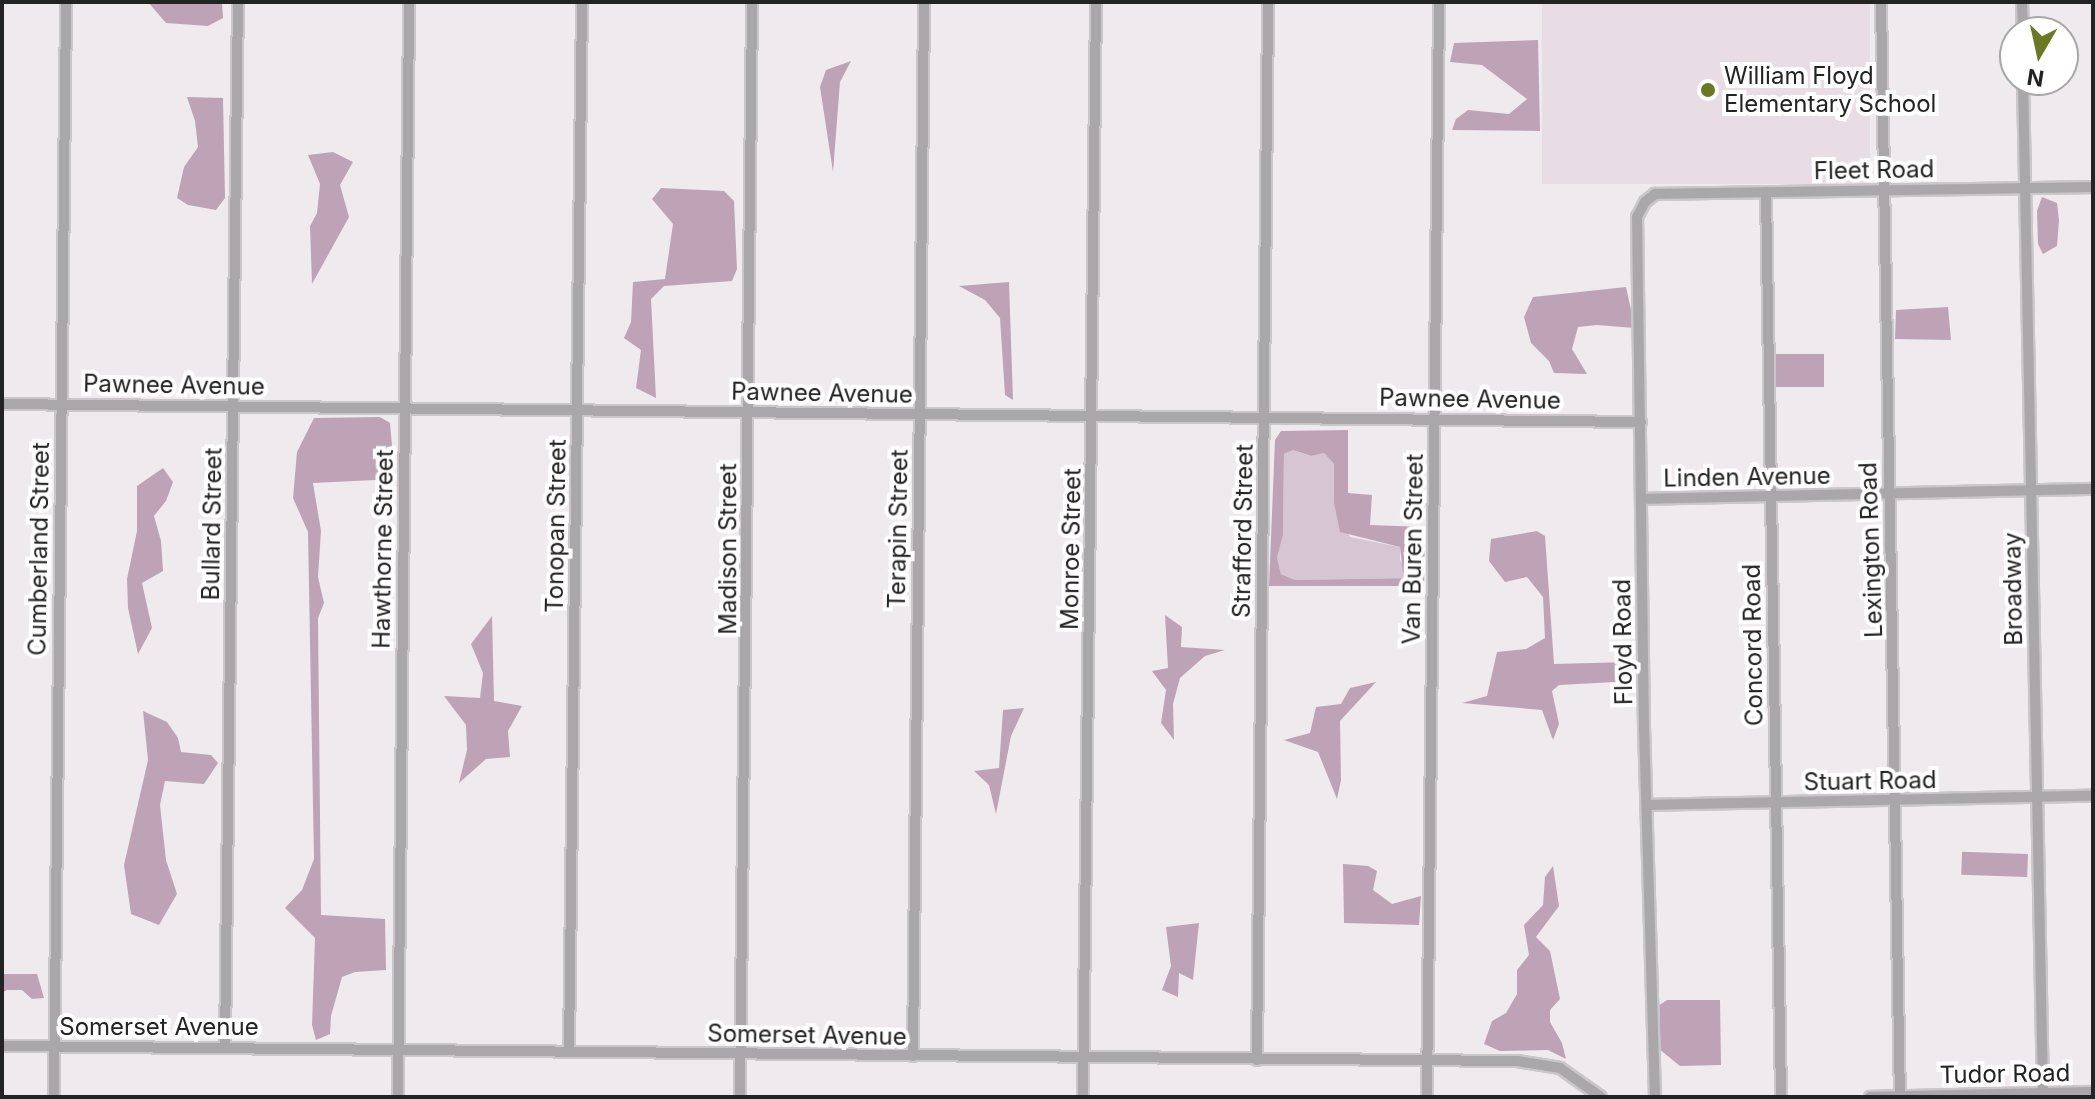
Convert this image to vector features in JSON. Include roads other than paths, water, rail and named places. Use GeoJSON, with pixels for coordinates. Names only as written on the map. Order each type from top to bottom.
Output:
{"type":"FeatureCollection","features":[{"type":"Feature","properties":{"kind":"street","name":"Cumberland Street"},"geometry":{"type":"LineString","coordinates":[[54,1097],[66,2]]}},
{"type":"Feature","properties":{"kind":"street","name":"Bullard Street"},"geometry":{"type":"LineString","coordinates":[[225,1047],[238,2]]}},
{"type":"Feature","properties":{"kind":"street","name":"Hawthorne Street"},"geometry":{"type":"LineString","coordinates":[[398,1097],[409,2]]}},
{"type":"Feature","properties":{"kind":"street","name":"Tonopan Street"},"geometry":{"type":"LineString","coordinates":[[569,1051],[582,2]]}},
{"type":"Feature","properties":{"kind":"street","name":"Madison Street"},"geometry":{"type":"LineString","coordinates":[[740,1097],[752,2]]}},
{"type":"Feature","properties":{"kind":"street","name":"Terapin Street"},"geometry":{"type":"LineString","coordinates":[[913,1056],[924,2]]}},
{"type":"Feature","properties":{"kind":"street","name":"Monroe Street"},"geometry":{"type":"LineString","coordinates":[[1083,1097],[1096,2]]}},
{"type":"Feature","properties":{"kind":"street","name":"Strafford Street"},"geometry":{"type":"LineString","coordinates":[[1257,1060],[1268,2]]}},
{"type":"Feature","properties":{"kind":"street","name":"Van Buren Street"},"geometry":{"type":"LineString","coordinates":[[1427,1097],[1439,2]]}},
{"type":"Feature","properties":{"kind":"street","name":"Lexington Road"},"geometry":{"type":"LineString","coordinates":[[1881,2],[1900,1097]]}},
{"type":"Feature","properties":{"kind":"street","name":"Broadway"},"geometry":{"type":"LineString","coordinates":[[2023,96],[2043,1095]]}},
{"type":"Feature","properties":{"kind":"street","name":"Fleet Road"},"geometry":{"type":"LineString","coordinates":[[1655,194],[2093,187]]}},
{"type":"Feature","properties":{"kind":"street","name":"Concord Road"},"geometry":{"type":"LineString","coordinates":[[1766,192],[1781,1097]]}},
{"type":"Feature","properties":{"kind":"street","name":"Floyd Road"},"geometry":{"type":"LineString","coordinates":[[1655,194],[1645,202],[1637,217],[1655,1097]]}},
{"type":"Feature","properties":{"kind":"street","name":"Pawnee Avenue"},"geometry":{"type":"LineString","coordinates":[[2,404],[578,408],[920,415],[1434,417],[1641,422]]}},
{"type":"Feature","properties":{"kind":"street","name":"Linden Avenue"},"geometry":{"type":"LineString","coordinates":[[1642,499],[2093,489]]}},
{"type":"Feature","properties":{"kind":"street","name":"Stuart Road"},"geometry":{"type":"LineString","coordinates":[[1647,805],[2093,796]]}},
{"type":"Feature","properties":{"kind":"street","name":"Somerset Avenue"},"geometry":{"type":"LineString","coordinates":[[2,1046],[1427,1061],[1551,1065],[1574,1075],[1601,1097]]}},
{"type":"Feature","properties":{"kind":"street","name":"Tudor Road"},"geometry":{"type":"LineString","coordinates":[[1870,1097],[2093,1092]]}},
{"type":"Feature","properties":{"kind":"place","name":"William Floyd Elementary School"},"geometry":{"type":"Point","coordinates":[1708,90]}}]}
